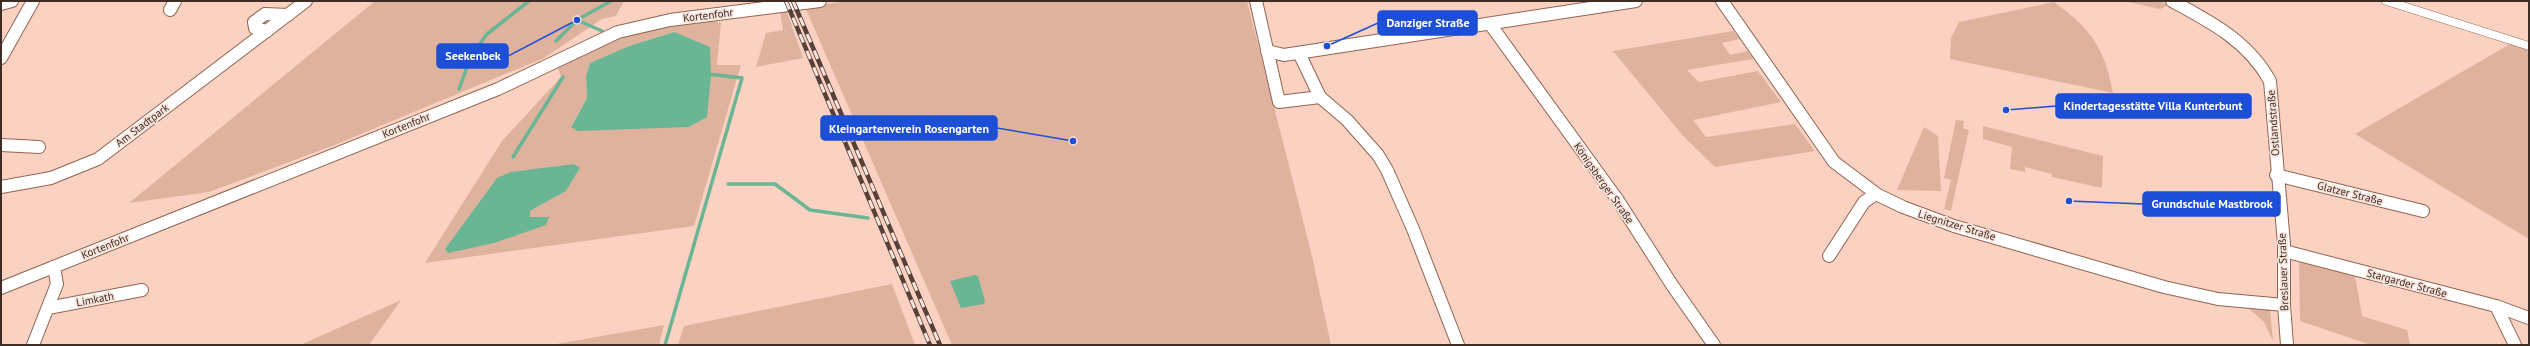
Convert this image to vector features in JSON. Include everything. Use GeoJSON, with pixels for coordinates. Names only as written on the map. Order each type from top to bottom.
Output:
{"type":"FeatureCollection","features":[{"type":"Feature","properties":{"kind":"main road"},"geometry":{"type":"LineString","coordinates":[[2387,1],[2529,46]]}},
{"type":"Feature","properties":{"kind":"street"},"geometry":{"type":"LineString","coordinates":[[1,4],[12,1]]}},
{"type":"Feature","properties":{"kind":"street"},"geometry":{"type":"LineString","coordinates":[[1,58],[33,1]]}},
{"type":"Feature","properties":{"kind":"street","name":"Am Stadtpark"},"geometry":{"type":"LineString","coordinates":[[1,187],[59,176],[78,170],[98,159],[306,1]]}},
{"type":"Feature","properties":{"kind":"street","name":"Kortenfohr"},"geometry":{"type":"LineString","coordinates":[[1,288],[498,89],[618,32],[670,20],[820,1]]}},
{"type":"Feature","properties":{"kind":"street"},"geometry":{"type":"LineString","coordinates":[[1256,1],[1279,102],[1320,97]]}},
{"type":"Feature","properties":{"kind":"street"},"geometry":{"type":"LineString","coordinates":[[1267,51],[1284,55],[1299,53],[1636,1]]}},
{"type":"Feature","properties":{"kind":"street","name":"Liegnitzer Straße"},"geometry":{"type":"LineString","coordinates":[[1722,1],[1834,162],[1850,178],[1874,195],[1922,215],[2150,282],[2211,298],[2284,306]]}},
{"type":"Feature","properties":{"kind":"street","name":"Ostlandstraße"},"geometry":{"type":"LineString","coordinates":[[2172,1],[2216,26],[2242,44],[2265,69],[2270,81],[2274,108],[2276,174]]}},
{"type":"Feature","properties":{"kind":"street"},"geometry":{"type":"LineString","coordinates":[[267,31],[255,28],[254,22],[265,14],[288,15]]}},
{"type":"Feature","properties":{"kind":"street","name":"Königsberger Straße"},"geometry":{"type":"LineString","coordinates":[[1490,24],[1617,200],[1672,285],[1714,345]]}},
{"type":"Feature","properties":{"kind":"street"},"geometry":{"type":"LineString","coordinates":[[1299,53],[1320,97],[1347,120],[1378,155],[1387,170],[1413,229],[1458,345]]}},
{"type":"Feature","properties":{"kind":"street"},"geometry":{"type":"LineString","coordinates":[[1,145],[39,147]]}},
{"type":"Feature","properties":{"kind":"street","name":"Glatzer Straße"},"geometry":{"type":"LineString","coordinates":[[2276,174],[2424,211]]}},
{"type":"Feature","properties":{"kind":"street","name":"Breslauer Straße"},"geometry":{"type":"LineString","coordinates":[[2276,174],[2284,251],[2284,306],[2287,345]]}},
{"type":"Feature","properties":{"kind":"street"},"geometry":{"type":"LineString","coordinates":[[1829,256],[1864,202],[1874,195]]}},
{"type":"Feature","properties":{"kind":"street","name":"Stargarder Straße"},"geometry":{"type":"LineString","coordinates":[[2284,251],[2496,306],[2529,318]]}},
{"type":"Feature","properties":{"kind":"street"},"geometry":{"type":"LineString","coordinates":[[33,345],[57,284],[54,267]]}},
{"type":"Feature","properties":{"kind":"street","name":"Limkath"},"geometry":{"type":"LineString","coordinates":[[48,308],[142,290]]}},
{"type":"Feature","properties":{"kind":"street"},"geometry":{"type":"LineString","coordinates":[[2496,306],[2515,345]]}},
{"type":"Feature","properties":{"kind":"shaded area"},"geometry":{"type":"Polygon","coordinates":[[[375,1],[624,1],[616,16],[602,19],[544,58],[332,146],[209,192],[129,203],[375,1]]]}},
{"type":"Feature","properties":{"kind":"shaded area"},"geometry":{"type":"Polygon","coordinates":[[[847,1],[1247,1],[1312,256],[1331,345],[952,345],[805,7],[847,1]]]}},
{"type":"Feature","properties":{"kind":"shaded area"},"geometry":{"type":"Polygon","coordinates":[[[2123,1],[2160,1],[2169,5],[2160,9],[2123,1]]]}},
{"type":"Feature","properties":{"kind":"shaded area"},"geometry":{"type":"Polygon","coordinates":[[[2054,2],[2078,22],[2094,41],[2105,63],[2113,93],[1950,59],[1951,38],[1959,22],[2054,2]]]}},
{"type":"Feature","properties":{"kind":"shaded area"},"geometry":{"type":"Polygon","coordinates":[[[786,9],[803,58],[756,67],[766,33],[783,30],[780,10],[786,9]]]}},
{"type":"Feature","properties":{"kind":"shaded area"},"geometry":{"type":"Polygon","coordinates":[[[701,18],[721,23],[717,65],[741,65],[694,226],[425,263],[502,141],[561,77],[557,65],[603,40],[701,18]],[[673,32],[629,46],[590,63],[586,76],[587,98],[571,126],[689,127],[706,117],[711,75],[673,32]],[[580,168],[445,249],[548,217],[530,217],[530,211],[566,191],[580,168]]]}},
{"type":"Feature","properties":{"kind":"shaded area"},"geometry":{"type":"Polygon","coordinates":[[[1733,31],[1740,39],[1722,43],[1730,55],[1748,51],[1753,59],[1687,70],[1699,82],[1758,71],[1781,102],[1693,120],[1706,137],[1795,124],[1815,151],[1715,167],[1684,137],[1613,51],[1733,31]]]}},
{"type":"Feature","properties":{"kind":"shaded area"},"geometry":{"type":"Polygon","coordinates":[[[674,32],[710,47],[711,75],[707,117],[689,127],[578,131],[571,127],[587,98],[586,76],[590,63],[629,46],[674,32]]]}},
{"type":"Feature","properties":{"kind":"shaded area"},"geometry":{"type":"Polygon","coordinates":[[[2510,44],[2529,50],[2529,239],[2355,134],[2510,44]]]}},
{"type":"Feature","properties":{"kind":"shaded area"},"geometry":{"type":"Polygon","coordinates":[[[1956,120],[1964,121],[1963,128],[1969,130],[1951,211],[1944,209],[1951,180],[1944,178],[1956,120]]]}},
{"type":"Feature","properties":{"kind":"shaded area"},"geometry":{"type":"Polygon","coordinates":[[[1983,126],[2103,156],[2102,188],[2052,177],[2052,174],[2025,167],[2025,172],[2010,169],[2012,147],[1983,139],[1983,126]]]}},
{"type":"Feature","properties":{"kind":"shaded area"},"geometry":{"type":"Polygon","coordinates":[[[1924,127],[1938,136],[1941,191],[1897,190],[1924,127]]]}},
{"type":"Feature","properties":{"kind":"shaded area"},"geometry":{"type":"Polygon","coordinates":[[[574,164],[580,168],[566,191],[530,211],[530,217],[549,217],[546,225],[494,243],[448,253],[445,249],[497,178],[511,172],[574,164]]]}},
{"type":"Feature","properties":{"kind":"shaded area"},"geometry":{"type":"Polygon","coordinates":[[[2299,260],[2355,276],[2362,316],[2407,330],[2410,345],[2371,345],[2300,321],[2299,260]]]}},
{"type":"Feature","properties":{"kind":"shaded area"},"geometry":{"type":"Polygon","coordinates":[[[975,275],[978,276],[985,301],[984,304],[961,308],[950,281],[975,275]]]}},
{"type":"Feature","properties":{"kind":"shaded area"},"geometry":{"type":"Polygon","coordinates":[[[892,284],[915,345],[678,345],[684,326],[892,284]]]}},
{"type":"Feature","properties":{"kind":"shaded area"},"geometry":{"type":"Polygon","coordinates":[[[401,300],[369,345],[300,345],[401,300]]]}},
{"type":"Feature","properties":{"kind":"shaded area"},"geometry":{"type":"Polygon","coordinates":[[[2245,305],[2260,306],[2270,310],[2273,341],[2264,322],[2245,305]]]}},
{"type":"Feature","properties":{"kind":"shaded area"},"geometry":{"type":"Polygon","coordinates":[[[664,325],[659,345],[551,345],[664,325]]]}},
{"type":"Feature","properties":{"kind":"waterway"},"geometry":{"type":"LineString","coordinates":[[459,89],[471,56],[487,34],[529,1]]}},
{"type":"Feature","properties":{"kind":"waterway"},"geometry":{"type":"LineString","coordinates":[[577,20],[611,1]]}},
{"type":"Feature","properties":{"kind":"waterway"},"geometry":{"type":"LineString","coordinates":[[556,41],[577,20]]}},
{"type":"Feature","properties":{"kind":"waterway"},"geometry":{"type":"LineString","coordinates":[[577,20],[602,31]]}},
{"type":"Feature","properties":{"kind":"waterway"},"geometry":{"type":"LineString","coordinates":[[665,345],[742,78],[708,74]]}},
{"type":"Feature","properties":{"kind":"waterway"},"geometry":{"type":"LineString","coordinates":[[513,157],[563,77]]}},
{"type":"Feature","properties":{"kind":"waterway"},"geometry":{"type":"LineString","coordinates":[[728,184],[775,184],[810,210],[868,218]]}},
{"type":"Feature","properties":{"kind":"railway"},"geometry":{"type":"LineString","coordinates":[[786,1],[930,345]]}},
{"type":"Feature","properties":{"kind":"railway"},"geometry":{"type":"LineString","coordinates":[[793,1],[940,345]]}},
{"type":"Feature","properties":{"kind":"place","name":"Seekenbek"},"geometry":{"type":"Point","coordinates":[577,20]}},
{"type":"Feature","properties":{"kind":"place","name":"Danziger Straße"},"geometry":{"type":"Point","coordinates":[1327,46]}},
{"type":"Feature","properties":{"kind":"place","name":"Kindertagesstätte Villa Kunterbunt"},"geometry":{"type":"Point","coordinates":[2006,110]}},
{"type":"Feature","properties":{"kind":"place","name":"Kleingartenverein Rosengarten"},"geometry":{"type":"Point","coordinates":[1073,141]}},
{"type":"Feature","properties":{"kind":"place","name":"Grundschule Mastbrook"},"geometry":{"type":"Point","coordinates":[2069,201]}}]}
